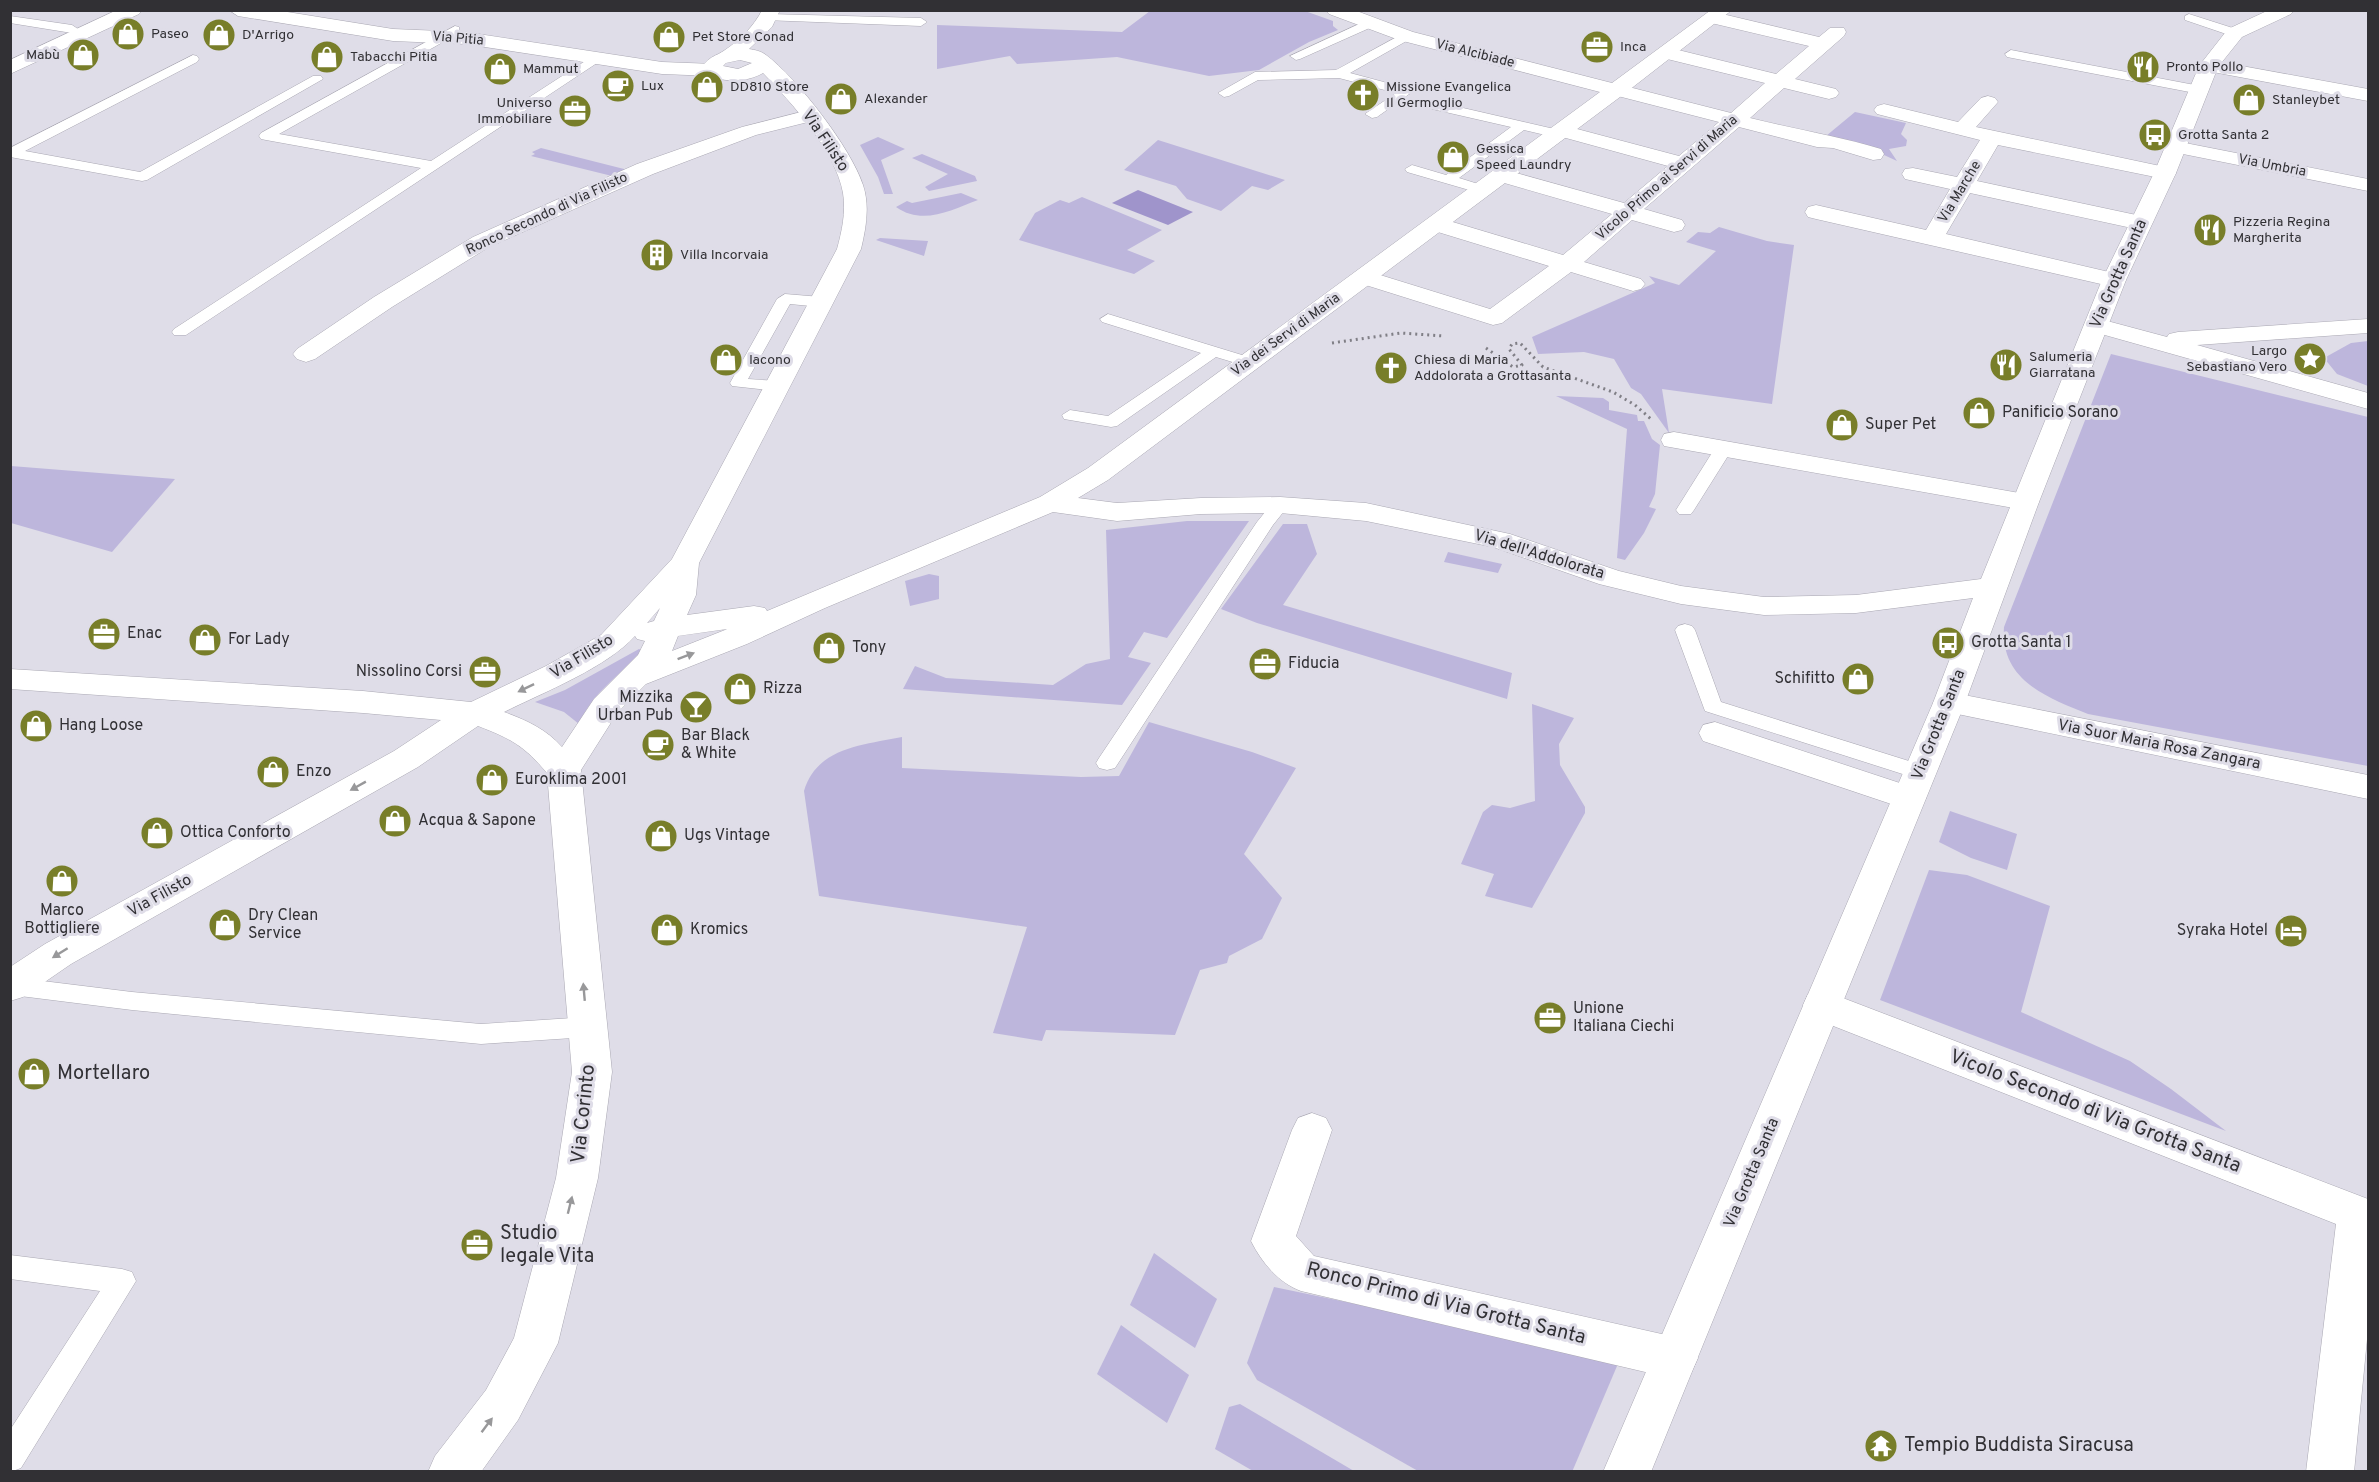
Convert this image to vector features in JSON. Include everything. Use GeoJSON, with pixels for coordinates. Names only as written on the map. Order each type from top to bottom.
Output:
{"type":"FeatureCollection","features":[{"type":"Feature","properties":{"kind":"street"},"geometry":{"type":"LineString","coordinates":[[10,58],[113,10]]}},
{"type":"Feature","properties":{"kind":"street"},"geometry":{"type":"LineString","coordinates":[[10,68],[133,10]]}},
{"type":"Feature","properties":{"kind":"street","name":"Via Pitia"},"geometry":{"type":"LineString","coordinates":[[238,10],[393,35],[450,33],[662,68],[723,61]]}},
{"type":"Feature","properties":{"kind":"street","name":"Via Pitia"},"geometry":{"type":"LineString","coordinates":[[292,10],[404,28],[624,54],[723,61]]}},
{"type":"Feature","properties":{"kind":"street","name":"Via Alcibiade"},"geometry":{"type":"LineString","coordinates":[[1335,10],[1406,36],[1817,141],[1835,142],[1873,154]]}},
{"type":"Feature","properties":{"kind":"street","name":"Via Grotta Santa"},"geometry":{"type":"LineString","coordinates":[[1627,1472],[1949,703],[2025,502],[2114,280],[2170,160],[2204,78],[2235,33],[2285,10]]}},
{"type":"Feature","properties":{"kind":"street","name":"Vicolo Primo ai Servi di Maria"},"geometry":{"type":"LineString","coordinates":[[1364,277],[1492,318],[1567,264],[1830,38],[1719,14]]}},
{"type":"Feature","properties":{"kind":"street","name":"Via dei Servi di Maria"},"geometry":{"type":"LineString","coordinates":[[814,601],[1050,503],[1098,474],[1719,14]]}},
{"type":"Feature","properties":{"kind":"street"},"geometry":{"type":"LineString","coordinates":[[723,61],[768,17]]}},
{"type":"Feature","properties":{"kind":"street"},"geometry":{"type":"LineString","coordinates":[[723,61],[730,74],[757,69],[766,52],[768,17]]}},
{"type":"Feature","properties":{"kind":"street"},"geometry":{"type":"LineString","coordinates":[[1666,53],[1829,93]]}},
{"type":"Feature","properties":{"kind":"street"},"geometry":{"type":"LineString","coordinates":[[723,61],[753,56],[762,62]]}},
{"type":"Feature","properties":{"kind":"street","name":"Via Filisto"},"geometry":{"type":"LineString","coordinates":[[11,986],[58,954],[406,759],[475,713],[557,673],[612,642],[685,563],[849,249],[855,228],[857,210],[845,166],[776,74],[762,62]]}},
{"type":"Feature","properties":{"kind":"street"},"geometry":{"type":"LineString","coordinates":[[745,73],[803,108]]}},
{"type":"Feature","properties":{"kind":"street"},"geometry":{"type":"LineString","coordinates":[[2204,78],[2368,95]]}},
{"type":"Feature","properties":{"kind":"street"},"geometry":{"type":"LineString","coordinates":[[1962,130],[1988,102]]}},
{"type":"Feature","properties":{"kind":"street","name":"Ronco Secondo di Via Filisto"},"geometry":{"type":"LineString","coordinates":[[306,354],[383,302],[481,242],[559,205],[655,165],[803,108]]}},
{"type":"Feature","properties":{"kind":"street"},"geometry":{"type":"LineString","coordinates":[[1884,110],[1992,137],[2170,160]]}},
{"type":"Feature","properties":{"kind":"street"},"geometry":{"type":"LineString","coordinates":[[1560,132],[1683,164]]}},
{"type":"Feature","properties":{"kind":"street","name":"Via Marche"},"geometry":{"type":"LineString","coordinates":[[1992,137],[1932,238],[2114,280]]}},
{"type":"Feature","properties":{"kind":"street","name":"Via Umbria"},"geometry":{"type":"LineString","coordinates":[[2170,160],[2368,184]]}},
{"type":"Feature","properties":{"kind":"street"},"geometry":{"type":"LineString","coordinates":[[1913,174],[2141,223]]}},
{"type":"Feature","properties":{"kind":"street"},"geometry":{"type":"LineString","coordinates":[[1492,182],[1628,211],[1674,225]]}},
{"type":"Feature","properties":{"kind":"street"},"geometry":{"type":"LineString","coordinates":[[1816,212],[1932,238]]}},
{"type":"Feature","properties":{"kind":"street"},"geometry":{"type":"LineString","coordinates":[[1436,224],[1634,284]]}},
{"type":"Feature","properties":{"kind":"street"},"geometry":{"type":"LineString","coordinates":[[2096,325],[2155,340],[2287,381],[2368,401]]}},
{"type":"Feature","properties":{"kind":"street"},"geometry":{"type":"LineString","coordinates":[[2155,340],[2251,336],[2368,326]]}},
{"type":"Feature","properties":{"kind":"street"},"geometry":{"type":"LineString","coordinates":[[2251,336],[2247,352],[2257,365],[2287,381]]}},
{"type":"Feature","properties":{"kind":"street"},"geometry":{"type":"LineString","coordinates":[[1664,431],[1724,448],[2025,502]]}},
{"type":"Feature","properties":{"kind":"street","name":"Via dell'Addolorata"},"geometry":{"type":"LineString","coordinates":[[1050,503],[1117,512],[1201,506],[1280,505],[1366,512],[1488,537],[1610,578],[1681,595],[1764,606],[1856,604],[1992,587]]}},
{"type":"Feature","properties":{"kind":"street"},"geometry":{"type":"LineString","coordinates":[[10,679],[363,702],[475,713],[513,727],[539,742],[564,770],[605,706],[652,660],[681,595],[685,563]]}},
{"type":"Feature","properties":{"kind":"street"},"geometry":{"type":"LineString","coordinates":[[612,642],[667,627],[729,620],[814,601]]}},
{"type":"Feature","properties":{"kind":"street"},"geometry":{"type":"LineString","coordinates":[[632,678],[736,637],[814,601]]}},
{"type":"Feature","properties":{"kind":"street"},"geometry":{"type":"LineString","coordinates":[[363,702],[402,723],[412,739],[406,759]]}},
{"type":"Feature","properties":{"kind":"street","name":"Via Suor Maria Rosa Zangara"},"geometry":{"type":"LineString","coordinates":[[1949,703],[2368,787]]}},
{"type":"Feature","properties":{"kind":"street"},"geometry":{"type":"LineString","coordinates":[[1715,733],[1915,785]]}},
{"type":"Feature","properties":{"kind":"street","name":"Via Corinto"},"geometry":{"type":"LineString","coordinates":[[452,1472],[502,1405],[535,1343],[577,1178],[592,1072],[564,770]]}},
{"type":"Feature","properties":{"kind":"street","name":"Vicolo Secondo di Via Grotta Santa"},"geometry":{"type":"LineString","coordinates":[[1822,1005],[2364,1216]]}},
{"type":"Feature","properties":{"kind":"street","name":"Ronco Primo di Via Grotta Santa"},"geometry":{"type":"LineString","coordinates":[[1312,1130],[1273,1240],[1301,1272],[1675,1358]]}},
{"type":"Feature","properties":{"kind":"street"},"geometry":{"type":"LineString","coordinates":[[2330,1472],[2364,1216]]}},
{"type":"Feature","properties":{"kind":"lane"},"geometry":{"type":"LineString","coordinates":[[768,17],[921,22]]}},
{"type":"Feature","properties":{"kind":"lane"},"geometry":{"type":"LineString","coordinates":[[2189,18],[2235,33]]}},
{"type":"Feature","properties":{"kind":"lane"},"geometry":{"type":"LineString","coordinates":[[10,19],[72,29]]}},
{"type":"Feature","properties":{"kind":"lane"},"geometry":{"type":"LineString","coordinates":[[1296,56],[1370,23]]}},
{"type":"Feature","properties":{"kind":"lane"},"geometry":{"type":"LineString","coordinates":[[434,166],[266,136],[450,33]]}},
{"type":"Feature","properties":{"kind":"lane"},"geometry":{"type":"LineString","coordinates":[[1339,74],[1406,36]]}},
{"type":"Feature","properties":{"kind":"lane"},"geometry":{"type":"LineString","coordinates":[[2011,54],[2204,78]]}},
{"type":"Feature","properties":{"kind":"lane"},"geometry":{"type":"LineString","coordinates":[[11,152],[193,59]]}},
{"type":"Feature","properties":{"kind":"lane"},"geometry":{"type":"LineString","coordinates":[[180,332],[597,59]]}},
{"type":"Feature","properties":{"kind":"lane"},"geometry":{"type":"LineString","coordinates":[[1224,93],[1255,76],[1339,74],[1406,92],[1372,114]]}},
{"type":"Feature","properties":{"kind":"lane"},"geometry":{"type":"LineString","coordinates":[[11,152],[142,177],[317,79]]}},
{"type":"Feature","properties":{"kind":"lane"},"geometry":{"type":"LineString","coordinates":[[1424,103],[1560,132]]}},
{"type":"Feature","properties":{"kind":"lane"},"geometry":{"type":"LineString","coordinates":[[1448,180],[1522,125]]}},
{"type":"Feature","properties":{"kind":"lane"},"geometry":{"type":"LineString","coordinates":[[1412,169],[1448,180],[1492,182]]}},
{"type":"Feature","properties":{"kind":"lane"},"geometry":{"type":"LineString","coordinates":[[777,386],[738,383],[785,299],[821,302]]}},
{"type":"Feature","properties":{"kind":"lane"},"geometry":{"type":"LineString","coordinates":[[1108,319],[1249,362]]}},
{"type":"Feature","properties":{"kind":"lane"},"geometry":{"type":"LineString","coordinates":[[1070,414],[1111,422],[1214,351]]}},
{"type":"Feature","properties":{"kind":"lane"},"geometry":{"type":"LineString","coordinates":[[1685,510],[1724,448]]}},
{"type":"Feature","properties":{"kind":"lane"},"geometry":{"type":"LineString","coordinates":[[1107,763],[1242,558],[1280,505]]}},
{"type":"Feature","properties":{"kind":"lane"},"geometry":{"type":"LineString","coordinates":[[1685,630],[1712,706],[1915,785]]}},
{"type":"Feature","properties":{"kind":"lane"},"geometry":{"type":"LineString","coordinates":[[11,986],[132,1001],[481,1034],[588,1027]]}},
{"type":"Feature","properties":{"kind":"lane"},"geometry":{"type":"LineString","coordinates":[[10,1267],[122,1281],[10,1458]]}},
{"type":"Feature","properties":{"kind":"path"},"geometry":{"type":"LineString","coordinates":[[1359,339],[1401,333],[1446,337]]}},
{"type":"Feature","properties":{"kind":"path"},"geometry":{"type":"LineString","coordinates":[[1477,345],[1487,348],[1513,367],[1522,365],[1509,349],[1512,344],[1520,343],[1543,367],[1613,392],[1645,412],[1664,431]]}},
{"type":"Feature","properties":{"kind":"shaded area"},"geometry":{"type":"Polygon","coordinates":[[[1150,11],[1305,11],[1333,21],[1333,26],[1338,30],[1309,42],[1259,70],[1209,76],[1117,57],[1017,64],[1010,56],[937,69],[937,25],[1122,32],[1150,11]]]}},
{"type":"Feature","properties":{"kind":"shaded area"},"geometry":{"type":"Polygon","coordinates":[[[1855,112],[1906,123],[1901,134],[1907,140],[1906,146],[1889,149],[1897,161],[1871,149],[1826,136],[1855,112]]]}},
{"type":"Feature","properties":{"kind":"shaded area"},"geometry":{"type":"Polygon","coordinates":[[[878,137],[905,149],[881,160],[893,194],[884,194],[878,177],[860,145],[878,137]]]}},
{"type":"Feature","properties":{"kind":"shaded area"},"geometry":{"type":"Polygon","coordinates":[[[1158,140],[1285,180],[1268,190],[1252,186],[1221,211],[1187,199],[1176,186],[1124,170],[1158,140]]]}},
{"type":"Feature","properties":{"kind":"shaded area"},"geometry":{"type":"Polygon","coordinates":[[[541,148],[628,170],[612,176],[531,156],[535,154],[532,152],[541,148]]]}},
{"type":"Feature","properties":{"kind":"shaded area"},"geometry":{"type":"Polygon","coordinates":[[[922,154],[975,176],[977,181],[929,191],[925,187],[948,174],[912,158],[922,154]]]}},
{"type":"Feature","properties":{"kind":"shaded area"},"geometry":{"type":"Polygon","coordinates":[[[1138,190],[1193,212],[1168,225],[1112,203],[1138,190]]]}},
{"type":"Feature","properties":{"kind":"shaded area"},"geometry":{"type":"Polygon","coordinates":[[[961,193],[978,200],[947,212],[927,216],[906,213],[896,207],[907,201],[912,203],[961,193]]]}},
{"type":"Feature","properties":{"kind":"shaded area"},"geometry":{"type":"Polygon","coordinates":[[[1082,197],[1162,230],[1127,250],[1155,261],[1134,274],[1019,240],[1035,213],[1060,200],[1069,203],[1082,197]]]}},
{"type":"Feature","properties":{"kind":"shaded area"},"geometry":{"type":"Polygon","coordinates":[[[1719,227],[1767,241],[1794,245],[1772,404],[1662,389],[1669,433],[1641,394],[1631,388],[1614,359],[1584,352],[1538,354],[1532,337],[1655,283],[1649,276],[1679,285],[1716,251],[1686,242],[1698,232],[1710,233],[1719,227]]]}},
{"type":"Feature","properties":{"kind":"shaded area"},"geometry":{"type":"Polygon","coordinates":[[[880,238],[928,241],[924,256],[876,240],[880,238]]]}},
{"type":"Feature","properties":{"kind":"shaded area"},"geometry":{"type":"Polygon","coordinates":[[[2368,341],[2368,386],[2337,374],[2324,358],[2351,343],[2368,341]]]}},
{"type":"Feature","properties":{"kind":"shaded area"},"geometry":{"type":"Polygon","coordinates":[[[2111,354],[2368,417],[2368,766],[2088,714],[2042,693],[2018,673],[2010,661],[2005,645],[2004,627],[2111,354]]]}},
{"type":"Feature","properties":{"kind":"shaded area"},"geometry":{"type":"Polygon","coordinates":[[[1556,396],[1603,398],[1609,402],[1609,410],[1637,415],[1638,421],[1644,421],[1652,439],[1660,445],[1655,494],[1649,507],[1656,509],[1644,533],[1625,560],[1617,558],[1627,429],[1556,396]]]}},
{"type":"Feature","properties":{"kind":"shaded area"},"geometry":{"type":"Polygon","coordinates":[[[11,466],[175,479],[112,552],[11,523],[11,466]]]}},
{"type":"Feature","properties":{"kind":"shaded area"},"geometry":{"type":"Polygon","coordinates":[[[1187,521],[1249,521],[1167,638],[1144,632],[1128,657],[1151,663],[1122,705],[903,689],[915,666],[946,678],[1053,685],[1086,664],[1110,659],[1106,530],[1187,521]]]}},
{"type":"Feature","properties":{"kind":"shaded area"},"geometry":{"type":"Polygon","coordinates":[[[1283,524],[1307,524],[1317,554],[1283,605],[1512,673],[1507,699],[1257,623],[1221,609],[1283,524]]]}},
{"type":"Feature","properties":{"kind":"shaded area"},"geometry":{"type":"Polygon","coordinates":[[[1448,552],[1502,564],[1498,573],[1444,562],[1448,552]]]}},
{"type":"Feature","properties":{"kind":"shaded area"},"geometry":{"type":"Polygon","coordinates":[[[929,574],[939,576],[939,599],[910,606],[905,581],[929,574]]]}},
{"type":"Feature","properties":{"kind":"shaded area"},"geometry":{"type":"Polygon","coordinates":[[[639,649],[643,651],[591,703],[579,724],[564,712],[535,702],[565,690],[639,649]]]}},
{"type":"Feature","properties":{"kind":"shaded area"},"geometry":{"type":"Polygon","coordinates":[[[1532,704],[1574,718],[1559,744],[1560,765],[1585,807],[1585,813],[1532,908],[1485,896],[1494,874],[1461,864],[1483,812],[1492,805],[1510,808],[1535,801],[1532,704]]]}},
{"type":"Feature","properties":{"kind":"shaded area"},"geometry":{"type":"Polygon","coordinates":[[[1149,722],[1252,752],[1296,768],[1244,854],[1282,898],[1262,939],[1229,956],[1227,963],[1200,970],[1175,1035],[1046,1030],[1042,1041],[993,1033],[1027,927],[819,896],[804,791],[810,776],[819,765],[843,750],[902,737],[902,768],[1081,777],[1119,776],[1149,722]]]}},
{"type":"Feature","properties":{"kind":"shaded area"},"geometry":{"type":"Polygon","coordinates":[[[1950,811],[2017,834],[2007,870],[1971,858],[1939,842],[1950,811]]]}},
{"type":"Feature","properties":{"kind":"shaded area"},"geometry":{"type":"Polygon","coordinates":[[[1929,870],[1967,875],[2050,906],[2021,1012],[2130,1061],[2226,1131],[1880,1000],[1929,870]]]}},
{"type":"Feature","properties":{"kind":"shaded area"},"geometry":{"type":"Polygon","coordinates":[[[1154,1253],[1217,1299],[1195,1348],[1130,1305],[1154,1253]]]}},
{"type":"Feature","properties":{"kind":"shaded area"},"geometry":{"type":"Polygon","coordinates":[[[1274,1287],[1620,1359],[1572,1472],[1418,1471],[1257,1380],[1247,1363],[1274,1287]]]}},
{"type":"Feature","properties":{"kind":"shaded area"},"geometry":{"type":"Polygon","coordinates":[[[1121,1325],[1189,1375],[1167,1423],[1097,1374],[1121,1325]]]}},
{"type":"Feature","properties":{"kind":"shaded area"},"geometry":{"type":"Polygon","coordinates":[[[1240,1404],[1354,1471],[1253,1471],[1215,1449],[1229,1407],[1240,1404]]]}},
{"type":"Feature","properties":{"kind":"place","name":"Paseo"},"geometry":{"type":"Point","coordinates":[128,34]}},
{"type":"Feature","properties":{"kind":"place","name":"D'Arrigo"},"geometry":{"type":"Point","coordinates":[219,35]}},
{"type":"Feature","properties":{"kind":"place","name":"Pet Store Conad"},"geometry":{"type":"Point","coordinates":[669,37]}},
{"type":"Feature","properties":{"kind":"place","name":"Inca"},"geometry":{"type":"Point","coordinates":[1597,47]}},
{"type":"Feature","properties":{"kind":"place","name":"Mabù"},"geometry":{"type":"Point","coordinates":[83,55]}},
{"type":"Feature","properties":{"kind":"place","name":"Tabacchi Pitia"},"geometry":{"type":"Point","coordinates":[327,57]}},
{"type":"Feature","properties":{"kind":"place","name":"Pronto Pollo"},"geometry":{"type":"Point","coordinates":[2143,67]}},
{"type":"Feature","properties":{"kind":"place","name":"Mammut"},"geometry":{"type":"Point","coordinates":[500,69]}},
{"type":"Feature","properties":{"kind":"place","name":"Lux"},"geometry":{"type":"Point","coordinates":[618,86]}},
{"type":"Feature","properties":{"kind":"place","name":"DD810 Store"},"geometry":{"type":"Point","coordinates":[707,87]}},
{"type":"Feature","properties":{"kind":"place","name":"Missione Evangelica Il Germoglio"},"geometry":{"type":"Point","coordinates":[1363,95]}},
{"type":"Feature","properties":{"kind":"place","name":"Alexander"},"geometry":{"type":"Point","coordinates":[841,99]}},
{"type":"Feature","properties":{"kind":"place","name":"Stanleybet"},"geometry":{"type":"Point","coordinates":[2249,100]}},
{"type":"Feature","properties":{"kind":"place","name":"Universo Immobiliare"},"geometry":{"type":"Point","coordinates":[575,111]}},
{"type":"Feature","properties":{"kind":"place","name":"Grotta Santa 2"},"geometry":{"type":"Point","coordinates":[2155,135]}},
{"type":"Feature","properties":{"kind":"place","name":"Gessica Speed Laundry"},"geometry":{"type":"Point","coordinates":[1453,157]}},
{"type":"Feature","properties":{"kind":"place","name":"Pizzeria Regina Margherita"},"geometry":{"type":"Point","coordinates":[2210,230]}},
{"type":"Feature","properties":{"kind":"place","name":"Villa Incorvaia"},"geometry":{"type":"Point","coordinates":[657,255]}},
{"type":"Feature","properties":{"kind":"place","name":"Largo Sebastiano Vero"},"geometry":{"type":"Point","coordinates":[2310,359]}},
{"type":"Feature","properties":{"kind":"place","name":"Iacono"},"geometry":{"type":"Point","coordinates":[726,360]}},
{"type":"Feature","properties":{"kind":"place","name":"Salumeria Giarratana"},"geometry":{"type":"Point","coordinates":[2006,365]}},
{"type":"Feature","properties":{"kind":"place","name":"Chiesa di Maria Addolorata a Grottasanta"},"geometry":{"type":"Point","coordinates":[1391,368]}},
{"type":"Feature","properties":{"kind":"place","name":"Panificio Sorano"},"geometry":{"type":"Point","coordinates":[1979,413]}},
{"type":"Feature","properties":{"kind":"place","name":"Super Pet"},"geometry":{"type":"Point","coordinates":[1842,425]}},
{"type":"Feature","properties":{"kind":"place","name":"Enac"},"geometry":{"type":"Point","coordinates":[104,634]}},
{"type":"Feature","properties":{"kind":"place","name":"For Lady"},"geometry":{"type":"Point","coordinates":[205,640]}},
{"type":"Feature","properties":{"kind":"place","name":"Grotta Santa 1"},"geometry":{"type":"Point","coordinates":[1948,643]}},
{"type":"Feature","properties":{"kind":"place","name":"Tony"},"geometry":{"type":"Point","coordinates":[829,648]}},
{"type":"Feature","properties":{"kind":"place","name":"Fiducia"},"geometry":{"type":"Point","coordinates":[1265,664]}},
{"type":"Feature","properties":{"kind":"place","name":"Nissolino Corsi"},"geometry":{"type":"Point","coordinates":[485,672]}},
{"type":"Feature","properties":{"kind":"place","name":"Schifitto"},"geometry":{"type":"Point","coordinates":[1858,679]}},
{"type":"Feature","properties":{"kind":"place","name":"Rizza"},"geometry":{"type":"Point","coordinates":[740,689]}},
{"type":"Feature","properties":{"kind":"place","name":"Mizzika Urban Pub"},"geometry":{"type":"Point","coordinates":[696,707]}},
{"type":"Feature","properties":{"kind":"place","name":"Hang Loose"},"geometry":{"type":"Point","coordinates":[36,726]}},
{"type":"Feature","properties":{"kind":"place","name":"Bar Black & White"},"geometry":{"type":"Point","coordinates":[658,745]}},
{"type":"Feature","properties":{"kind":"place","name":"Enzo"},"geometry":{"type":"Point","coordinates":[273,772]}},
{"type":"Feature","properties":{"kind":"place","name":"Euroklima 2001"},"geometry":{"type":"Point","coordinates":[492,780]}},
{"type":"Feature","properties":{"kind":"place","name":"Acqua & Sapone"},"geometry":{"type":"Point","coordinates":[395,821]}},
{"type":"Feature","properties":{"kind":"place","name":"Ottica Conforto"},"geometry":{"type":"Point","coordinates":[157,833]}},
{"type":"Feature","properties":{"kind":"place","name":"Ugs Vintage"},"geometry":{"type":"Point","coordinates":[661,836]}},
{"type":"Feature","properties":{"kind":"place","name":"Marco Bottigliere"},"geometry":{"type":"Point","coordinates":[62,881]}},
{"type":"Feature","properties":{"kind":"place","name":"Dry Clean Service"},"geometry":{"type":"Point","coordinates":[225,925]}},
{"type":"Feature","properties":{"kind":"place","name":"Kromics"},"geometry":{"type":"Point","coordinates":[667,930]}},
{"type":"Feature","properties":{"kind":"place","name":"Syraka Hotel"},"geometry":{"type":"Point","coordinates":[2291,931]}},
{"type":"Feature","properties":{"kind":"place","name":"Unione Italiana Ciechi"},"geometry":{"type":"Point","coordinates":[1550,1018]}},
{"type":"Feature","properties":{"kind":"place","name":"Mortellaro"},"geometry":{"type":"Point","coordinates":[34,1074]}},
{"type":"Feature","properties":{"kind":"place","name":"Studio legale Vita"},"geometry":{"type":"Point","coordinates":[477,1245]}},
{"type":"Feature","properties":{"kind":"place","name":"Tempio Buddista Siracusa"},"geometry":{"type":"Point","coordinates":[1881,1446]}}]}
